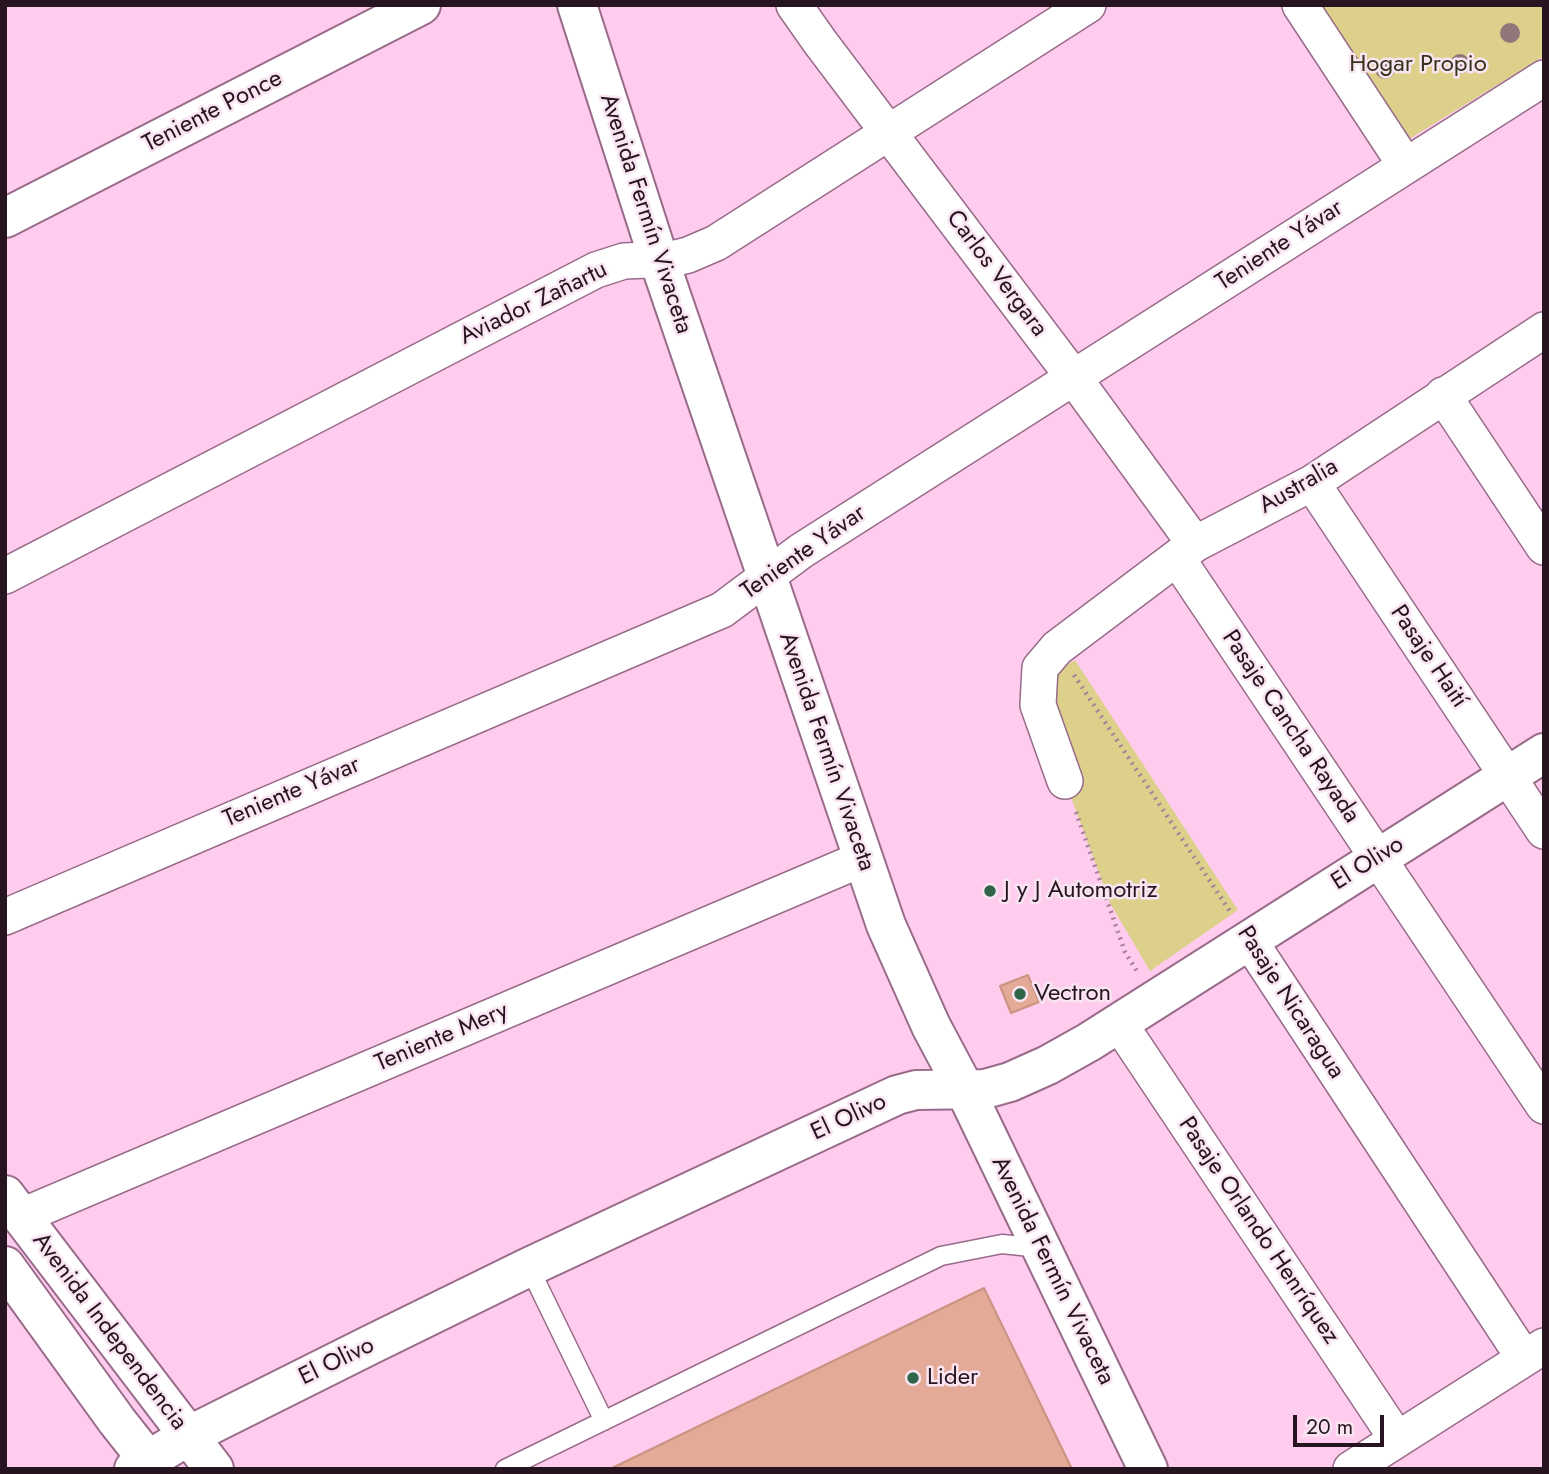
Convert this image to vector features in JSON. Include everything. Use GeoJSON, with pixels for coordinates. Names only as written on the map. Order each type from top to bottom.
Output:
{"type":"FeatureCollection","features":[{"type":"Feature","properties":{"kind":"main road","name":"Teniente Ponce"},"geometry":{"type":"LineString","coordinates":[[5,218],[421,5]]}},
{"type":"Feature","properties":{"kind":"main road","name":"Avenida Fermín Vivaceta"},"geometry":{"type":"LineString","coordinates":[[577,5],[659,260],[886,925],[910,980],[1148,1469]]}},
{"type":"Feature","properties":{"kind":"main road","name":"El Olivo"},"geometry":{"type":"LineString","coordinates":[[146,1466],[188,1436],[529,1267],[897,1095],[916,1090],[985,1089],[1048,1065],[1119,1023],[1544,752]]}},
{"type":"Feature","properties":{"kind":"main road","name":"Avenida Independencia"},"geometry":{"type":"LineString","coordinates":[[13,1205],[214,1469]]}},
{"type":"Feature","properties":{"kind":"main road","name":"Avenida Independencia"},"geometry":{"type":"LineString","coordinates":[[5,1266],[146,1466]]}},
{"type":"Feature","properties":{"kind":"street","name":"Carlos Vergara"},"geometry":{"type":"LineString","coordinates":[[794,5],[1074,378],[1186,551]]}},
{"type":"Feature","properties":{"kind":"street","name":"Aviador Zañartu"},"geometry":{"type":"LineString","coordinates":[[5,576],[596,270],[625,261],[659,260],[688,255],[716,243],[1088,5]]}},
{"type":"Feature","properties":{"kind":"street"},"geometry":{"type":"LineString","coordinates":[[1300,5],[1406,166]]}},
{"type":"Feature","properties":{"kind":"street","name":"Teniente Yávar"},"geometry":{"type":"LineString","coordinates":[[5,917],[722,610],[801,551],[1544,78]]}},
{"type":"Feature","properties":{"kind":"street","name":"Australia"},"geometry":{"type":"LineString","coordinates":[[1057,648],[1186,551],[1312,483],[1544,330]]}},
{"type":"Feature","properties":{"kind":"street"},"geometry":{"type":"LineString","coordinates":[[1443,395],[1542,540]]}},
{"type":"Feature","properties":{"kind":"street","name":"Pasaje Haití"},"geometry":{"type":"LineString","coordinates":[[1312,483],[1544,831]]}},
{"type":"Feature","properties":{"kind":"street","name":"Pasaje Cancha Rayada"},"geometry":{"type":"LineString","coordinates":[[1186,551],[1378,858],[1544,1106]]}},
{"type":"Feature","properties":{"kind":"street"},"geometry":{"type":"LineString","coordinates":[[1057,648],[1040,668],[1038,705],[1065,781]]}},
{"type":"Feature","properties":{"kind":"street","name":"Teniente Mery"},"geometry":{"type":"LineString","coordinates":[[13,1205],[862,859]]}},
{"type":"Feature","properties":{"kind":"street","name":"Pasaje Nicaragua"},"geometry":{"type":"LineString","coordinates":[[1249,940],[1534,1352]]}},
{"type":"Feature","properties":{"kind":"street","name":"Pasaje Orlando Henríquez"},"geometry":{"type":"LineString","coordinates":[[1119,1023],[1397,1439]]}},
{"type":"Feature","properties":{"kind":"street"},"geometry":{"type":"LineString","coordinates":[[1351,1469],[1534,1352]]}},
{"type":"Feature","properties":{"kind":"lane"},"geometry":{"type":"LineString","coordinates":[[505,1469],[941,1256],[1002,1244],[1040,1248]]}},
{"type":"Feature","properties":{"kind":"lane"},"geometry":{"type":"LineString","coordinates":[[529,1267],[604,1421]]}},
{"type":"Feature","properties":{"kind":"path","name":"Pasaje Nicaragua"},"geometry":{"type":"LineString","coordinates":[[1057,648],[1249,940]]}},
{"type":"Feature","properties":{"kind":"path"},"geometry":{"type":"LineString","coordinates":[[1065,781],[1125,952],[1153,1001]]}},
{"type":"Feature","properties":{"kind":"green space","name":"Hogar Propio"},"geometry":{"type":"Polygon","coordinates":[[[1310,5],[1544,5],[1544,56],[1401,144],[1310,5]]]}},
{"type":"Feature","properties":{"kind":"green space"},"geometry":{"type":"Polygon","coordinates":[[[1075,660],[1238,910],[1150,971],[1110,903],[1051,743],[1051,675],[1075,660]]]}},
{"type":"Feature","properties":{"kind":"building","name":"Vectron"},"geometry":{"type":"Polygon","coordinates":[[[1028,975],[1039,1002],[1011,1013],[1000,986],[1028,975]]]}},
{"type":"Feature","properties":{"kind":"building","name":"Lider"},"geometry":{"type":"Polygon","coordinates":[[[984,1288],[1072,1469],[610,1469],[984,1288]]]}},
{"type":"Feature","properties":{"kind":"place","name":"J y J Automotriz"},"geometry":{"type":"Point","coordinates":[990,891]}},
{"type":"Feature","properties":{"kind":"place","name":"Vectron"},"geometry":{"type":"Point","coordinates":[1020,994]}},
{"type":"Feature","properties":{"kind":"place","name":"Lider"},"geometry":{"type":"Point","coordinates":[913,1378]}}]}
